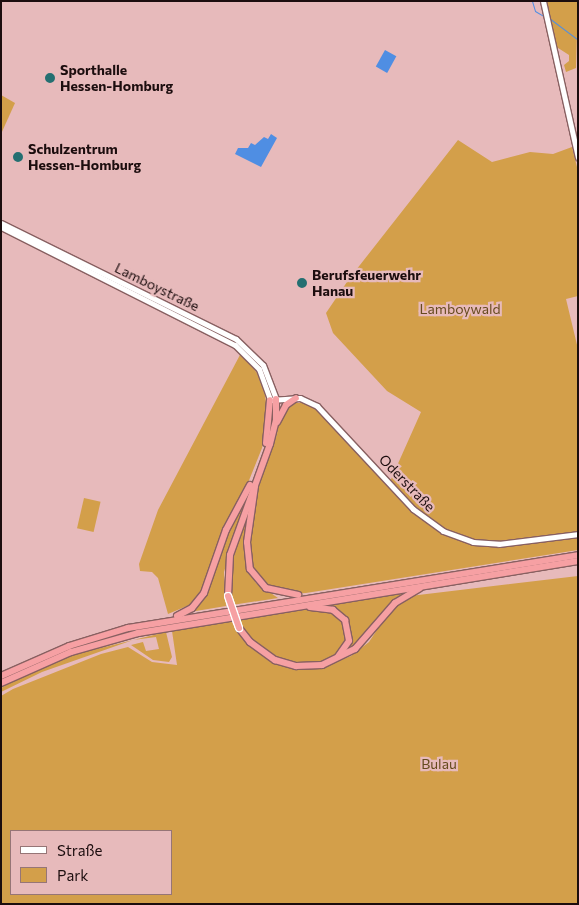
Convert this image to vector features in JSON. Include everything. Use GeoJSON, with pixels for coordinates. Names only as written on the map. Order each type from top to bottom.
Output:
{"type":"FeatureCollection","features":[{"type":"Feature","properties":{"kind":"highway"},"geometry":{"type":"LineString","coordinates":[[296,398],[286,405],[275,425],[230,555],[228,596],[239,628],[260,651],[282,662],[310,666],[331,662],[364,641],[395,603],[423,586]]}},
{"type":"Feature","properties":{"kind":"highway"},"geometry":{"type":"LineString","coordinates":[[273,399],[275,425]]}},
{"type":"Feature","properties":{"kind":"highway"},"geometry":{"type":"LineString","coordinates":[[264,456],[273,399]]}},
{"type":"Feature","properties":{"kind":"highway"},"geometry":{"type":"LineString","coordinates":[[256,478],[247,542],[250,569],[259,582],[272,591],[309,597]]}},
{"type":"Feature","properties":{"kind":"highway"},"geometry":{"type":"LineString","coordinates":[[170,620],[192,608],[204,594],[226,530],[256,478]]}},
{"type":"Feature","properties":{"kind":"highway"},"geometry":{"type":"LineString","coordinates":[[1,676],[36,658],[85,640],[170,620],[578,555]]}},
{"type":"Feature","properties":{"kind":"highway"},"geometry":{"type":"LineString","coordinates":[[1,683],[39,665],[108,640],[298,605],[578,562]]}},
{"type":"Feature","properties":{"kind":"highway"},"geometry":{"type":"LineString","coordinates":[[298,605],[329,608],[345,620],[348,641],[341,654],[331,662]]}},
{"type":"Feature","properties":{"kind":"main road"},"geometry":{"type":"LineString","coordinates":[[542,1],[578,157]]}},
{"type":"Feature","properties":{"kind":"main road","name":"Lamboystraße"},"geometry":{"type":"LineString","coordinates":[[1,223],[236,339],[263,364],[273,399]]}},
{"type":"Feature","properties":{"kind":"main road","name":"Lamboystraße"},"geometry":{"type":"LineString","coordinates":[[1,228],[229,341],[247,354],[259,368],[273,399]]}},
{"type":"Feature","properties":{"kind":"main road","name":"Oderstraße"},"geometry":{"type":"LineString","coordinates":[[273,399],[296,398],[321,409],[413,509],[443,531],[474,542],[499,544],[578,534]]}},
{"type":"Feature","properties":{"kind":"green space"},"geometry":{"type":"Polygon","coordinates":[[[545,1],[578,1],[576,68],[566,72],[564,65],[569,61],[569,55],[555,46],[545,1]]]}},
{"type":"Feature","properties":{"kind":"green space"},"geometry":{"type":"Polygon","coordinates":[[[1,95],[15,103],[1,134],[1,95]]]}},
{"type":"Feature","properties":{"kind":"green space","name":"Lamboywald"},"geometry":{"type":"Polygon","coordinates":[[[458,140],[492,162],[530,152],[553,154],[572,147],[578,171],[578,296],[566,299],[578,349],[578,550],[306,593],[291,594],[267,587],[254,573],[248,549],[259,486],[277,434],[280,411],[291,403],[305,403],[317,408],[388,486],[421,412],[387,391],[333,333],[326,313],[349,279],[458,140]]]}},
{"type":"Feature","properties":{"kind":"green space"},"geometry":{"type":"Polygon","coordinates":[[[241,353],[257,373],[265,395],[268,416],[262,448],[209,580],[194,603],[168,614],[158,578],[152,572],[140,571],[139,564],[158,510],[241,353]]]}},
{"type":"Feature","properties":{"kind":"green space"},"geometry":{"type":"Polygon","coordinates":[[[247,496],[224,572],[226,606],[190,612],[200,603],[220,548],[247,496]]]}},
{"type":"Feature","properties":{"kind":"green space"},"geometry":{"type":"Polygon","coordinates":[[[84,498],[101,502],[94,532],[77,528],[84,498]]]}},
{"type":"Feature","properties":{"kind":"green space"},"geometry":{"type":"Polygon","coordinates":[[[249,503],[245,549],[248,569],[256,583],[278,598],[232,605],[231,567],[249,503]]]}},
{"type":"Feature","properties":{"kind":"green space","name":"Bulau"},"geometry":{"type":"Polygon","coordinates":[[[578,576],[578,904],[1,904],[1,696],[13,689],[101,654],[128,647],[152,662],[177,665],[172,631],[231,621],[243,639],[264,657],[288,667],[317,669],[351,656],[369,642],[390,610],[410,596],[578,576]]]}},
{"type":"Feature","properties":{"kind":"green space"},"geometry":{"type":"Polygon","coordinates":[[[408,592],[367,636],[341,656],[351,639],[349,622],[340,611],[325,605],[408,592]]]}},
{"type":"Feature","properties":{"kind":"green space"},"geometry":{"type":"Polygon","coordinates":[[[310,609],[332,611],[344,621],[347,628],[346,645],[337,656],[322,663],[300,663],[276,657],[246,634],[238,620],[310,609]]]}},
{"type":"Feature","properties":{"kind":"green space"},"geometry":{"type":"Polygon","coordinates":[[[166,632],[172,657],[169,662],[153,660],[131,645],[143,642],[146,651],[159,649],[156,637],[134,640],[166,632]]]}},
{"type":"Feature","properties":{"kind":"green space"},"geometry":{"type":"Polygon","coordinates":[[[132,640],[42,672],[1,692],[1,688],[40,667],[72,655],[132,640]]]}},
{"type":"Feature","properties":{"kind":"water"},"geometry":{"type":"Polygon","coordinates":[[[385,50],[396,56],[387,73],[376,67],[385,50]]]}},
{"type":"Feature","properties":{"kind":"water"},"geometry":{"type":"Polygon","coordinates":[[[271,134],[277,138],[261,167],[235,154],[238,148],[248,148],[251,143],[255,145],[264,137],[268,139],[271,134]]]}},
{"type":"Feature","properties":{"kind":"waterway"},"geometry":{"type":"LineString","coordinates":[[532,1],[535,11],[545,17]]}},
{"type":"Feature","properties":{"kind":"waterway"},"geometry":{"type":"LineString","coordinates":[[549,18],[578,40]]}},
{"type":"Feature","properties":{"kind":"place","name":"Sporthalle Hessen-Homburg"},"geometry":{"type":"Point","coordinates":[50,78]}},
{"type":"Feature","properties":{"kind":"place","name":"Schulzentrum Hessen-Homburg"},"geometry":{"type":"Point","coordinates":[18,157]}},
{"type":"Feature","properties":{"kind":"place","name":"Berufsfeuerwehr Hanau"},"geometry":{"type":"Point","coordinates":[302,283]}}]}
